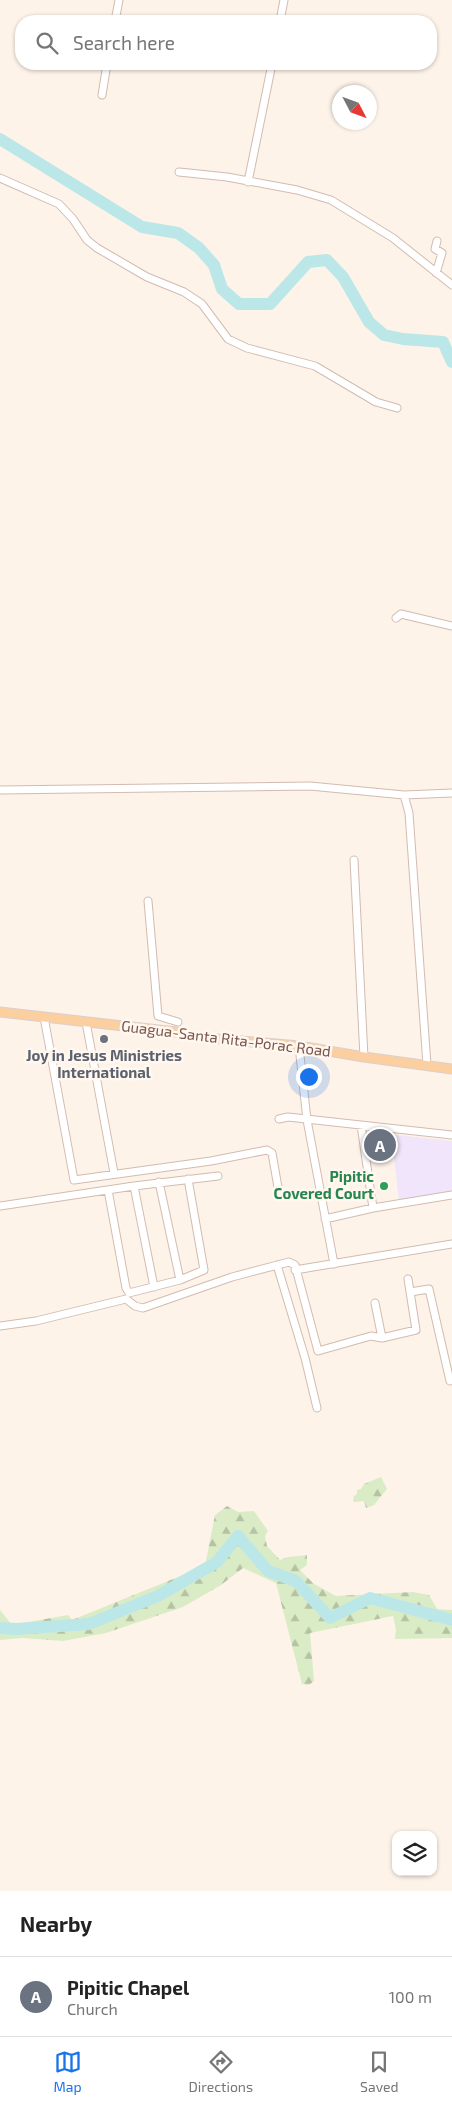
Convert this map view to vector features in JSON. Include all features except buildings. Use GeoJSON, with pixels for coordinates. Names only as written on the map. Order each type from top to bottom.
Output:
{"type":"FeatureCollection","features":[{"type":"Feature","properties":{"kind":"main road","name":"Guagua-Santa Rita-Porac Road"},"geometry":{"type":"LineString","coordinates":[[0,1012],[176,1032],[196,1037],[299,1046],[364,1058],[452,1069]]}},
{"type":"Feature","properties":{"kind":"street"},"geometry":{"type":"LineString","coordinates":[[116,15],[119,0]]}},
{"type":"Feature","properties":{"kind":"street"},"geometry":{"type":"LineString","coordinates":[[281,15],[284,0]]}},
{"type":"Feature","properties":{"kind":"street"},"geometry":{"type":"LineString","coordinates":[[102,95],[106,70]]}},
{"type":"Feature","properties":{"kind":"street"},"geometry":{"type":"LineString","coordinates":[[248,182],[271,70]]}},
{"type":"Feature","properties":{"kind":"street"},"geometry":{"type":"LineString","coordinates":[[179,172],[226,177],[297,190],[331,200],[393,238],[452,285]]}},
{"type":"Feature","properties":{"kind":"street"},"geometry":{"type":"LineString","coordinates":[[0,178],[59,204],[73,219],[87,240],[97,248],[147,276],[184,292],[202,304],[228,340],[239,345],[315,366],[376,402],[397,408]]}},
{"type":"Feature","properties":{"kind":"street"},"geometry":{"type":"LineString","coordinates":[[436,241],[435,249],[442,253],[436,273]]}},
{"type":"Feature","properties":{"kind":"street"},"geometry":{"type":"LineString","coordinates":[[396,618],[401,614],[452,626]]}},
{"type":"Feature","properties":{"kind":"street"},"geometry":{"type":"LineString","coordinates":[[0,790],[310,786],[404,795],[452,794]]}},
{"type":"Feature","properties":{"kind":"street"},"geometry":{"type":"LineString","coordinates":[[404,795],[409,813],[427,1065]]}},
{"type":"Feature","properties":{"kind":"street"},"geometry":{"type":"LineString","coordinates":[[354,860],[364,1058]]}},
{"type":"Feature","properties":{"kind":"street"},"geometry":{"type":"LineString","coordinates":[[148,901],[158,1016],[178,1022]]}},
{"type":"Feature","properties":{"kind":"street"},"geometry":{"type":"LineString","coordinates":[[44,1017],[74,1180],[270,1151],[272,1153],[279,1193]]}},
{"type":"Feature","properties":{"kind":"street"},"geometry":{"type":"LineString","coordinates":[[86,1022],[114,1174]]}},
{"type":"Feature","properties":{"kind":"street"},"geometry":{"type":"LineString","coordinates":[[299,1046],[307,1120],[334,1264]]}},
{"type":"Feature","properties":{"kind":"street"},"geometry":{"type":"LineString","coordinates":[[279,1119],[288,1117],[452,1135]]}},
{"type":"Feature","properties":{"kind":"street"},"geometry":{"type":"LineString","coordinates":[[361,1125],[372,1208]]}},
{"type":"Feature","properties":{"kind":"street"},"geometry":{"type":"LineString","coordinates":[[0,1206],[159,1182],[218,1176]]}},
{"type":"Feature","properties":{"kind":"street"},"geometry":{"type":"LineString","coordinates":[[108,1190],[127,1292],[132,1293],[180,1280],[202,1272],[205,1268],[188,1179]]}},
{"type":"Feature","properties":{"kind":"street"},"geometry":{"type":"LineString","coordinates":[[159,1182],[180,1280]]}},
{"type":"Feature","properties":{"kind":"street"},"geometry":{"type":"LineString","coordinates":[[134,1186],[154,1287]]}},
{"type":"Feature","properties":{"kind":"street"},"geometry":{"type":"LineString","coordinates":[[325,1219],[372,1208],[452,1195]]}},
{"type":"Feature","properties":{"kind":"street"},"geometry":{"type":"LineString","coordinates":[[296,1270],[452,1244]]}},
{"type":"Feature","properties":{"kind":"street"},"geometry":{"type":"LineString","coordinates":[[0,1326],[36,1321],[126,1299],[135,1306],[143,1308],[232,1277],[277,1265],[293,1263],[318,1351],[371,1336],[382,1338],[416,1330],[408,1279]]}},
{"type":"Feature","properties":{"kind":"street"},"geometry":{"type":"LineString","coordinates":[[277,1265],[305,1358],[317,1408]]}},
{"type":"Feature","properties":{"kind":"street"},"geometry":{"type":"LineString","coordinates":[[410,1292],[429,1289],[450,1381]]}},
{"type":"Feature","properties":{"kind":"street"},"geometry":{"type":"LineString","coordinates":[[375,1304],[382,1338]]}},
{"type":"Feature","properties":{"kind":"shaded area"},"geometry":{"type":"Polygon","coordinates":[[[397,1135],[452,1141],[452,1191],[399,1201],[394,1158],[397,1135]]]}},
{"type":"Feature","properties":{"kind":"green space"},"geometry":{"type":"Polygon","coordinates":[[[381,1477],[387,1489],[374,1505],[366,1508],[364,1501],[353,1501],[357,1490],[361,1489],[364,1484],[381,1477]]]}},
{"type":"Feature","properties":{"kind":"green space"},"geometry":{"type":"Polygon","coordinates":[[[227,1506],[238,1512],[254,1511],[268,1531],[265,1536],[267,1546],[280,1560],[307,1555],[307,1565],[300,1570],[314,1584],[336,1596],[413,1592],[429,1595],[437,1609],[452,1610],[452,1638],[395,1639],[396,1630],[393,1616],[310,1633],[314,1681],[309,1685],[302,1684],[276,1583],[243,1568],[221,1585],[183,1607],[106,1633],[63,1641],[22,1638],[0,1640],[0,1610],[12,1625],[68,1615],[72,1620],[205,1566],[215,1515],[227,1506]]]}},
{"type":"Feature","properties":{"kind":"waterway"},"geometry":{"type":"LineString","coordinates":[[0,139],[142,227],[178,233],[199,248],[214,265],[222,289],[239,304],[270,304],[308,262],[327,260],[343,277],[369,322],[384,335],[403,339],[443,342],[452,362]]}},
{"type":"Feature","properties":{"kind":"waterway"},"geometry":{"type":"LineString","coordinates":[[0,1628],[16,1629],[89,1624],[158,1596],[217,1562],[238,1536],[268,1571],[296,1581],[330,1618],[370,1598],[452,1620]]}},
{"type":"Feature","properties":{"kind":"place","name":"Joy in Jesus Ministries International"},"geometry":{"type":"Point","coordinates":[104,1039]}},
{"type":"Feature","properties":{"kind":"place","name":"Pipitic Chapel"},"geometry":{"type":"Point","coordinates":[380,1145]}},
{"type":"Feature","properties":{"kind":"place","name":"Pipitic Covered Court"},"geometry":{"type":"Point","coordinates":[384,1186]}}]}
